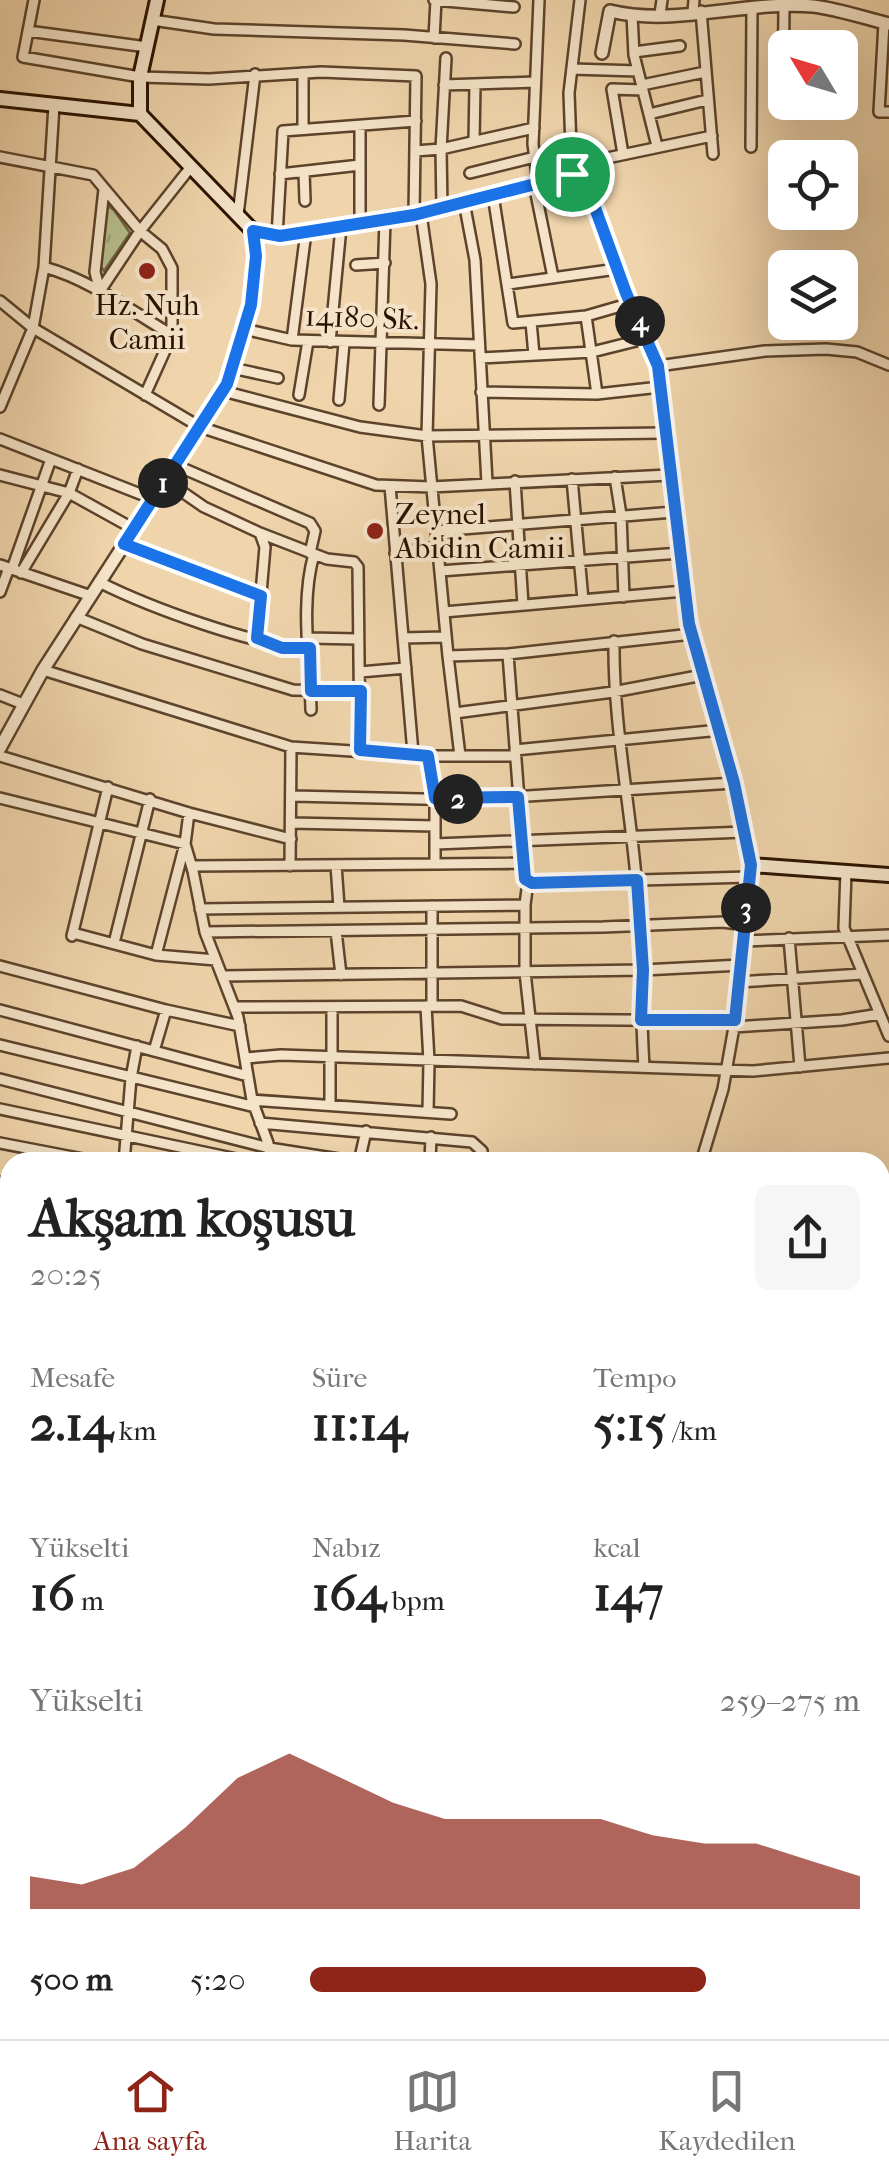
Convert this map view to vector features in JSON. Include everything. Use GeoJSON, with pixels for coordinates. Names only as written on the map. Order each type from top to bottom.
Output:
{"type":"FeatureCollection","features":[{"type":"Feature","properties":{"kind":"main road"},"geometry":{"type":"LineString","coordinates":[[140,114],[140,76],[156,0]]}},
{"type":"Feature","properties":{"kind":"main road"},"geometry":{"type":"LineString","coordinates":[[0,99],[140,114],[253,231],[277,236],[418,214],[577,173],[658,366],[684,591],[692,634],[734,783],[750,866],[889,875]]}},
{"type":"Feature","properties":{"kind":"street"},"geometry":{"type":"LineString","coordinates":[[34,0],[23,58],[140,76],[210,79],[303,72],[416,76],[418,214],[429,255],[431,346],[427,436],[460,756]]}},
{"type":"Feature","properties":{"kind":"street"},"geometry":{"type":"LineString","coordinates":[[434,38],[435,0],[514,7]]}},
{"type":"Feature","properties":{"kind":"street"},"geometry":{"type":"LineString","coordinates":[[539,0],[536,184],[553,278]]}},
{"type":"Feature","properties":{"kind":"street"},"geometry":{"type":"LineString","coordinates":[[577,173],[569,93],[580,0]]}},
{"type":"Feature","properties":{"kind":"street"},"geometry":{"type":"LineString","coordinates":[[638,0],[633,14],[634,52],[657,146]]}},
{"type":"Feature","properties":{"kind":"street"},"geometry":{"type":"LineString","coordinates":[[660,14],[662,0]]}},
{"type":"Feature","properties":{"kind":"street"},"geometry":{"type":"LineString","coordinates":[[602,53],[610,6],[633,14],[729,5],[812,6],[886,23],[879,112],[889,112]]}},
{"type":"Feature","properties":{"kind":"street"},"geometry":{"type":"LineString","coordinates":[[784,6],[784,30]]}},
{"type":"Feature","properties":{"kind":"street"},"geometry":{"type":"LineString","coordinates":[[696,8],[713,154]]}},
{"type":"Feature","properties":{"kind":"street"},"geometry":{"type":"LineString","coordinates":[[751,147],[752,8]]}},
{"type":"Feature","properties":{"kind":"street"},"geometry":{"type":"LineString","coordinates":[[152,20],[214,29],[515,44]]}},
{"type":"Feature","properties":{"kind":"street"},"geometry":{"type":"LineString","coordinates":[[28,31],[146,47]]}},
{"type":"Feature","properties":{"kind":"street"},"geometry":{"type":"LineString","coordinates":[[634,52],[680,46]]}},
{"type":"Feature","properties":{"kind":"street"},"geometry":{"type":"LineString","coordinates":[[442,208],[440,150],[446,58]]}},
{"type":"Feature","properties":{"kind":"street"},"geometry":{"type":"LineString","coordinates":[[572,69],[638,71]]}},
{"type":"Feature","properties":{"kind":"street"},"geometry":{"type":"LineString","coordinates":[[303,72],[303,128]]}},
{"type":"Feature","properties":{"kind":"street"},"geometry":{"type":"LineString","coordinates":[[623,154],[612,89],[643,88],[705,72]]}},
{"type":"Feature","properties":{"kind":"street"},"geometry":{"type":"LineString","coordinates":[[238,216],[255,74]]}},
{"type":"Feature","properties":{"kind":"street"},"geometry":{"type":"LineString","coordinates":[[444,85],[535,82]]}},
{"type":"Feature","properties":{"kind":"street"},"geometry":{"type":"LineString","coordinates":[[474,142],[475,84]]}},
{"type":"Feature","properties":{"kind":"street"},"geometry":{"type":"LineString","coordinates":[[649,114],[707,100]]}},
{"type":"Feature","properties":{"kind":"street"},"geometry":{"type":"LineString","coordinates":[[0,406],[5,385],[32,328],[44,267],[54,105]]}},
{"type":"Feature","properties":{"kind":"street"},"geometry":{"type":"LineString","coordinates":[[277,236],[284,131],[416,122]]}},
{"type":"Feature","properties":{"kind":"street"},"geometry":{"type":"LineString","coordinates":[[360,126],[360,224]]}},
{"type":"Feature","properties":{"kind":"street"},"geometry":{"type":"LineString","coordinates":[[415,151],[440,150],[534,128]]}},
{"type":"Feature","properties":{"kind":"street"},"geometry":{"type":"LineString","coordinates":[[577,173],[593,161],[712,136]]}},
{"type":"Feature","properties":{"kind":"street"},"geometry":{"type":"LineString","coordinates":[[0,158],[94,175],[140,231],[162,249],[172,268],[172,335],[146,395]]}},
{"type":"Feature","properties":{"kind":"street"},"geometry":{"type":"LineString","coordinates":[[470,173],[535,158]]}},
{"type":"Feature","properties":{"kind":"street"},"geometry":{"type":"LineString","coordinates":[[280,174],[360,165]]}},
{"type":"Feature","properties":{"kind":"street"},"geometry":{"type":"LineString","coordinates":[[100,291],[140,231],[190,168]]}},
{"type":"Feature","properties":{"kind":"street"},"geometry":{"type":"LineString","coordinates":[[304,172],[304,201]]}},
{"type":"Feature","properties":{"kind":"street"},"geometry":{"type":"LineString","coordinates":[[100,291],[95,272],[104,189]]}},
{"type":"Feature","properties":{"kind":"street"},"geometry":{"type":"LineString","coordinates":[[493,195],[513,322],[586,316],[631,303]]}},
{"type":"Feature","properties":{"kind":"street"},"geometry":{"type":"LineString","coordinates":[[464,202],[474,260],[486,483]]}},
{"type":"Feature","properties":{"kind":"street"},"geometry":{"type":"LineString","coordinates":[[379,405],[385,220]]}},
{"type":"Feature","properties":{"kind":"street"},"geometry":{"type":"LineString","coordinates":[[330,342],[342,227]]}},
{"type":"Feature","properties":{"kind":"street"},"geometry":{"type":"LineString","coordinates":[[0,748],[76,617],[223,391],[244,329],[254,277],[253,231]]}},
{"type":"Feature","properties":{"kind":"street"},"geometry":{"type":"LineString","coordinates":[[292,340],[306,232]]}},
{"type":"Feature","properties":{"kind":"street"},"geometry":{"type":"LineString","coordinates":[[356,265],[384,264]]}},
{"type":"Feature","properties":{"kind":"street"},"geometry":{"type":"LineString","coordinates":[[44,267],[100,291],[172,335]]}},
{"type":"Feature","properties":{"kind":"street"},"geometry":{"type":"LineString","coordinates":[[508,284],[617,269]]}},
{"type":"Feature","properties":{"kind":"street"},"geometry":{"type":"LineString","coordinates":[[0,301],[32,328],[200,426],[376,484],[432,487],[669,474]]}},
{"type":"Feature","properties":{"kind":"street"},"geometry":{"type":"LineString","coordinates":[[586,316],[598,394]]}},
{"type":"Feature","properties":{"kind":"street"},"geometry":{"type":"LineString","coordinates":[[530,322],[534,355]]}},
{"type":"Feature","properties":{"kind":"street","name":"14180 Sk."},"geometry":{"type":"LineString","coordinates":[[244,329],[292,340],[479,346]]}},
{"type":"Feature","properties":{"kind":"street"},"geometry":{"type":"LineString","coordinates":[[480,358],[592,352],[648,338]]}},
{"type":"Feature","properties":{"kind":"street"},"geometry":{"type":"LineString","coordinates":[[299,395],[308,341]]}},
{"type":"Feature","properties":{"kind":"street"},"geometry":{"type":"LineString","coordinates":[[339,400],[344,343]]}},
{"type":"Feature","properties":{"kind":"street"},"geometry":{"type":"LineString","coordinates":[[658,366],[765,351],[826,349],[857,352],[889,365]]}},
{"type":"Feature","properties":{"kind":"street"},"geometry":{"type":"LineString","coordinates":[[232,368],[278,378]]}},
{"type":"Feature","properties":{"kind":"street"},"geometry":{"type":"LineString","coordinates":[[481,392],[598,394],[660,386]]}},
{"type":"Feature","properties":{"kind":"street"},"geometry":{"type":"LineString","coordinates":[[223,391],[360,426],[427,436],[664,432]]}},
{"type":"Feature","properties":{"kind":"street"},"geometry":{"type":"LineString","coordinates":[[0,439],[153,499]]}},
{"type":"Feature","properties":{"kind":"street"},"geometry":{"type":"LineString","coordinates":[[0,592],[51,459]]}},
{"type":"Feature","properties":{"kind":"street"},"geometry":{"type":"LineString","coordinates":[[175,465],[310,523],[315,530],[309,570],[311,710]]}},
{"type":"Feature","properties":{"kind":"street"},"geometry":{"type":"LineString","coordinates":[[10,569],[69,493],[78,469]]}},
{"type":"Feature","properties":{"kind":"street"},"geometry":{"type":"LineString","coordinates":[[0,474],[69,493],[134,529]]}},
{"type":"Feature","properties":{"kind":"street"},"geometry":{"type":"LineString","coordinates":[[615,477],[624,555],[624,597]]}},
{"type":"Feature","properties":{"kind":"street"},"geometry":{"type":"LineString","coordinates":[[572,478],[582,600]]}},
{"type":"Feature","properties":{"kind":"street"},"geometry":{"type":"LineString","coordinates":[[165,480],[204,507],[260,533],[312,554],[354,562],[358,567],[360,750]]}},
{"type":"Feature","properties":{"kind":"street"},"geometry":{"type":"LineString","coordinates":[[515,482],[523,604]]}},
{"type":"Feature","properties":{"kind":"street"},"geometry":{"type":"LineString","coordinates":[[390,486],[413,753]]}},
{"type":"Feature","properties":{"kind":"street"},"geometry":{"type":"LineString","coordinates":[[437,531],[674,512]]}},
{"type":"Feature","properties":{"kind":"street"},"geometry":{"type":"LineString","coordinates":[[257,638],[265,547],[260,533]]}},
{"type":"Feature","properties":{"kind":"street"},"geometry":{"type":"LineString","coordinates":[[124,544],[261,596]]}},
{"type":"Feature","properties":{"kind":"street"},"geometry":{"type":"LineString","coordinates":[[396,553],[438,548]]}},
{"type":"Feature","properties":{"kind":"street"},"geometry":{"type":"LineString","coordinates":[[440,571],[680,553]]}},
{"type":"Feature","properties":{"kind":"street"},"geometry":{"type":"LineString","coordinates":[[10,569],[90,596]]}},
{"type":"Feature","properties":{"kind":"street"},"geometry":{"type":"LineString","coordinates":[[99,582],[125,596],[282,648],[357,639]]}},
{"type":"Feature","properties":{"kind":"street"},"geometry":{"type":"LineString","coordinates":[[444,612],[684,591]]}},
{"type":"Feature","properties":{"kind":"street"},"geometry":{"type":"LineString","coordinates":[[76,617],[142,644],[293,690],[361,691]]}},
{"type":"Feature","properties":{"kind":"street"},"geometry":{"type":"LineString","coordinates":[[448,656],[508,654],[692,634]]}},
{"type":"Feature","properties":{"kind":"street"},"geometry":{"type":"LineString","coordinates":[[403,638],[446,637]]}},
{"type":"Feature","properties":{"kind":"street"},"geometry":{"type":"LineString","coordinates":[[614,642],[614,692],[637,880],[644,1067]]}},
{"type":"Feature","properties":{"kind":"street"},"geometry":{"type":"LineString","coordinates":[[508,654],[523,864],[528,881],[525,972],[535,1064]]}},
{"type":"Feature","properties":{"kind":"street"},"geometry":{"type":"LineString","coordinates":[[360,672],[406,668]]}},
{"type":"Feature","properties":{"kind":"street"},"geometry":{"type":"LineString","coordinates":[[43,670],[291,747],[460,756],[720,730]]}},
{"type":"Feature","properties":{"kind":"street"},"geometry":{"type":"LineString","coordinates":[[455,712],[511,707],[703,676]]}},
{"type":"Feature","properties":{"kind":"street"},"geometry":{"type":"LineString","coordinates":[[0,695],[23,704]]}},
{"type":"Feature","properties":{"kind":"street"},"geometry":{"type":"LineString","coordinates":[[290,866],[291,747]]}},
{"type":"Feature","properties":{"kind":"street"},"geometry":{"type":"LineString","coordinates":[[0,756],[189,814],[291,838]]}},
{"type":"Feature","properties":{"kind":"street"},"geometry":{"type":"LineString","coordinates":[[428,756],[435,798],[434,864]]}},
{"type":"Feature","properties":{"kind":"street"},"geometry":{"type":"LineString","coordinates":[[293,796],[518,797],[734,783]]}},
{"type":"Feature","properties":{"kind":"street"},"geometry":{"type":"LineString","coordinates":[[108,787],[72,935],[156,955],[216,960]]}},
{"type":"Feature","properties":{"kind":"street"},"geometry":{"type":"LineString","coordinates":[[0,798],[185,844]]}},
{"type":"Feature","properties":{"kind":"street"},"geometry":{"type":"LineString","coordinates":[[114,943],[150,799]]}},
{"type":"Feature","properties":{"kind":"street"},"geometry":{"type":"LineString","coordinates":[[156,955],[189,814]]}},
{"type":"Feature","properties":{"kind":"street"},"geometry":{"type":"LineString","coordinates":[[292,823],[435,826]]}},
{"type":"Feature","properties":{"kind":"street"},"geometry":{"type":"LineString","coordinates":[[436,844],[744,832]]}},
{"type":"Feature","properties":{"kind":"street"},"geometry":{"type":"LineString","coordinates":[[185,844],[205,932],[240,1026],[253,1104],[270,1152]]}},
{"type":"Feature","properties":{"kind":"street"},"geometry":{"type":"LineString","coordinates":[[192,866],[523,864]]}},
{"type":"Feature","properties":{"kind":"street"},"geometry":{"type":"LineString","coordinates":[[336,865],[338,906]]}},
{"type":"Feature","properties":{"kind":"street"},"geometry":{"type":"LineString","coordinates":[[528,881],[637,880],[750,866],[734,1024],[704,1152]]}},
{"type":"Feature","properties":{"kind":"street"},"geometry":{"type":"LineString","coordinates":[[846,872],[846,936],[889,1034]]}},
{"type":"Feature","properties":{"kind":"street"},"geometry":{"type":"LineString","coordinates":[[200,909],[525,905]]}},
{"type":"Feature","properties":{"kind":"street"},"geometry":{"type":"LineString","coordinates":[[428,1112],[432,906]]}},
{"type":"Feature","properties":{"kind":"street"},"geometry":{"type":"LineString","coordinates":[[205,932],[430,931],[723,922],[744,925]]}},
{"type":"Feature","properties":{"kind":"street"},"geometry":{"type":"LineString","coordinates":[[336,932],[341,976]]}},
{"type":"Feature","properties":{"kind":"street"},"geometry":{"type":"LineString","coordinates":[[743,942],[889,936]]}},
{"type":"Feature","properties":{"kind":"street"},"geometry":{"type":"LineString","coordinates":[[789,938],[800,1067]]}},
{"type":"Feature","properties":{"kind":"street"},"geometry":{"type":"LineString","coordinates":[[223,976],[740,965]]}},
{"type":"Feature","properties":{"kind":"street"},"geometry":{"type":"LineString","coordinates":[[0,966],[240,1026]]}},
{"type":"Feature","properties":{"kind":"street"},"geometry":{"type":"LineString","coordinates":[[739,982],[862,974]]}},
{"type":"Feature","properties":{"kind":"street"},"geometry":{"type":"LineString","coordinates":[[330,1105],[332,1006]]}},
{"type":"Feature","properties":{"kind":"street"},"geometry":{"type":"LineString","coordinates":[[234,1007],[462,1006],[502,1019],[529,1021],[734,1024],[796,1023],[880,1014]]}},
{"type":"Feature","properties":{"kind":"street"},"geometry":{"type":"LineString","coordinates":[[0,1010],[248,1076]]}},
{"type":"Feature","properties":{"kind":"street"},"geometry":{"type":"LineString","coordinates":[[154,1051],[166,1010]]}},
{"type":"Feature","properties":{"kind":"street"},"geometry":{"type":"LineString","coordinates":[[0,1045],[253,1104],[452,1114]]}},
{"type":"Feature","properties":{"kind":"street"},"geometry":{"type":"LineString","coordinates":[[125,1152],[137,1046]]}},
{"type":"Feature","properties":{"kind":"street"},"geometry":{"type":"LineString","coordinates":[[246,1058],[331,1057],[754,1071],[889,1058]]}},
{"type":"Feature","properties":{"kind":"street"},"geometry":{"type":"LineString","coordinates":[[0,1079],[294,1152]]}},
{"type":"Feature","properties":{"kind":"street"},"geometry":{"type":"LineString","coordinates":[[0,1109],[203,1152]]}},
{"type":"Feature","properties":{"kind":"street"},"geometry":{"type":"LineString","coordinates":[[260,1123],[472,1142],[482,1152]]}},
{"type":"Feature","properties":{"kind":"street"},"geometry":{"type":"LineString","coordinates":[[361,1152],[366,1131]]}},
{"type":"Feature","properties":{"kind":"street"},"geometry":{"type":"LineString","coordinates":[[430,1152],[431,1137]]}},
{"type":"Feature","properties":{"kind":"street"},"geometry":{"type":"LineString","coordinates":[[0,1143],[47,1152]]}},
{"type":"Feature","properties":{"kind":"green space"},"geometry":{"type":"Polygon","coordinates":[[[106,205],[130,233],[104,271],[99,264],[106,205]]]}},
{"type":"Feature","properties":{"kind":"place","name":"Hz. Nuh Camii"},"geometry":{"type":"Point","coordinates":[147,271]}},
{"type":"Feature","properties":{"kind":"place","name":"Zeynel Abidin Camii"},"geometry":{"type":"Point","coordinates":[375,531]}},
{"type":"Feature","properties":{"kind":"route"},"geometry":{"type":"LineString","coordinates":[[582,172],[626,293],[658,366],[689,624],[734,783],[751,865],[735,1020],[641,1020],[643,970],[637,880],[532,883],[525,879],[518,797],[435,798],[428,756],[360,750],[361,691],[311,691],[310,648],[282,648],[257,638],[261,596],[124,544],[227,384],[251,305],[256,256],[253,231],[280,236],[414,215],[572,174],[582,172]]}}]}
